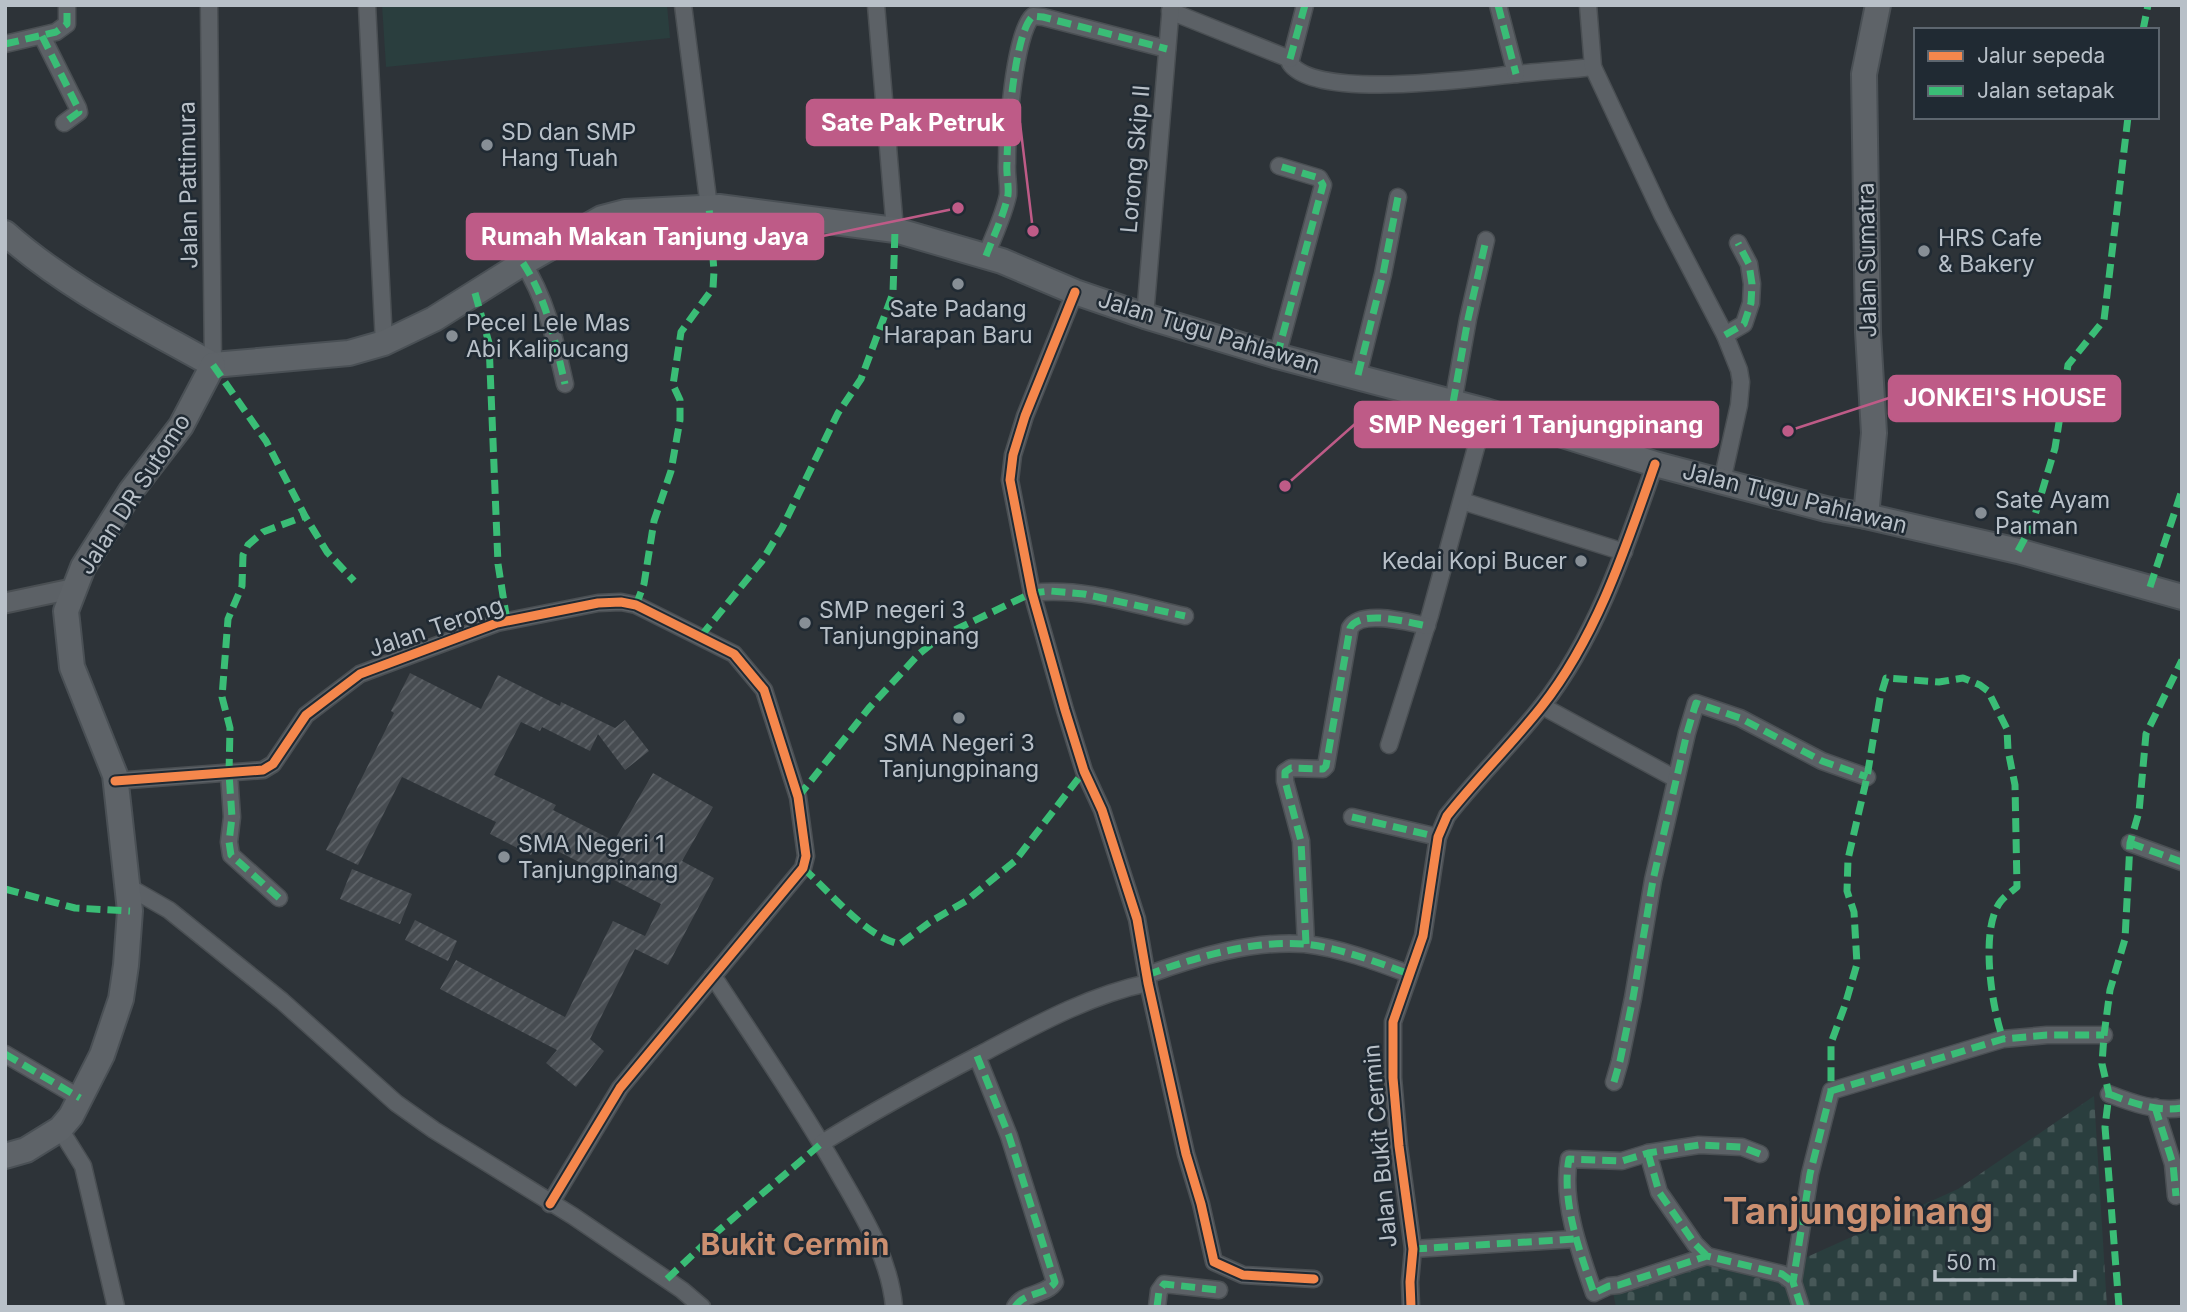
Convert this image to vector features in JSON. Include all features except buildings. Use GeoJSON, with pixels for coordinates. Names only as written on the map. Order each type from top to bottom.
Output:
{"type":"FeatureCollection","features":[{"type":"Feature","properties":{"kind":"main road","name":"Jalan Sumatra"},"geometry":{"type":"LineString","coordinates":[[1866,516],[1874,433],[1868,332],[1864,74],[1878,5]]}},
{"type":"Feature","properties":{"kind":"main road","name":"Jalan Tugu Pahlawan"},"geometry":{"type":"LineString","coordinates":[[213,365],[349,353],[384,343],[434,318],[602,218],[625,212],[709,207],[895,230],[1002,261],[1075,292],[1145,316],[1277,356],[1486,411],[1655,464],[1826,509],[2069,564],[2182,597]]}},
{"type":"Feature","properties":{"kind":"main road"},"geometry":{"type":"LineString","coordinates":[[5,233],[36,261],[94,298],[213,365]]}},
{"type":"Feature","properties":{"kind":"main road","name":"Jalan DR Sutomo"},"geometry":{"type":"LineString","coordinates":[[5,1156],[26,1150],[60,1129],[71,1116],[102,1055],[121,999],[130,911],[115,781],[112,766],[72,667],[66,611],[90,556],[131,491],[181,426],[213,365]]}},
{"type":"Feature","properties":{"kind":"street"},"geometry":{"type":"LineString","coordinates":[[5,44],[56,32],[67,24],[67,5]]}},
{"type":"Feature","properties":{"kind":"street","name":"Jalan Pattimura"},"geometry":{"type":"LineString","coordinates":[[208,5],[213,365]]}},
{"type":"Feature","properties":{"kind":"street"},"geometry":{"type":"LineString","coordinates":[[367,5],[384,343]]}},
{"type":"Feature","properties":{"kind":"street"},"geometry":{"type":"LineString","coordinates":[[683,5],[709,207]]}},
{"type":"Feature","properties":{"kind":"street"},"geometry":{"type":"LineString","coordinates":[[876,5],[895,230]]}},
{"type":"Feature","properties":{"kind":"street"},"geometry":{"type":"LineString","coordinates":[[1304,5],[1290,59],[1299,73],[1324,79],[1403,85],[1593,68]]}},
{"type":"Feature","properties":{"kind":"street"},"geometry":{"type":"LineString","coordinates":[[1498,5],[1516,74]]}},
{"type":"Feature","properties":{"kind":"street"},"geometry":{"type":"LineString","coordinates":[[1588,5],[1593,68],[1662,214],[1725,335],[1741,382],[1739,405],[1722,481]]}},
{"type":"Feature","properties":{"kind":"street"},"geometry":{"type":"LineString","coordinates":[[1170,8],[1290,59]]}},
{"type":"Feature","properties":{"kind":"street","name":"Lorong Skip II"},"geometry":{"type":"LineString","coordinates":[[1145,316],[1170,8]]}},
{"type":"Feature","properties":{"kind":"street"},"geometry":{"type":"LineString","coordinates":[[986,256],[1008,195],[1011,95],[1023,34],[1029,19],[1032,16],[1043,16],[1167,49]]}},
{"type":"Feature","properties":{"kind":"street"},"geometry":{"type":"LineString","coordinates":[[42,36],[78,107],[76,116],[64,123]]}},
{"type":"Feature","properties":{"kind":"street"},"geometry":{"type":"LineString","coordinates":[[1277,356],[1323,185],[1319,178],[1279,166]]}},
{"type":"Feature","properties":{"kind":"street"},"geometry":{"type":"LineString","coordinates":[[1358,376],[1383,274],[1398,197]]}},
{"type":"Feature","properties":{"kind":"street"},"geometry":{"type":"LineString","coordinates":[[1453,403],[1486,240]]}},
{"type":"Feature","properties":{"kind":"street"},"geometry":{"type":"LineString","coordinates":[[1725,335],[1744,324],[1751,303],[1749,264],[1738,243]]}},
{"type":"Feature","properties":{"kind":"street"},"geometry":{"type":"LineString","coordinates":[[523,263],[536,283],[545,306],[565,384]]}},
{"type":"Feature","properties":{"kind":"street"},"geometry":{"type":"LineString","coordinates":[[1075,292],[1025,416],[1013,455],[1010,480],[1032,593],[1084,771],[1102,810],[1137,919],[1186,1154],[1214,1262],[1243,1275],[1314,1279]]}},
{"type":"Feature","properties":{"kind":"street"},"geometry":{"type":"LineString","coordinates":[[1389,745],[1427,626],[1486,411]]}},
{"type":"Feature","properties":{"kind":"street","name":"Jalan Bukit Cermin"},"geometry":{"type":"LineString","coordinates":[[1411,1307],[1409,1282],[1413,1249],[1393,1078],[1393,1022],[1423,936],[1438,837],[1454,806],[1542,705],[1576,654],[1624,552],[1655,464]]}},
{"type":"Feature","properties":{"kind":"street"},"geometry":{"type":"LineString","coordinates":[[1462,501],[1624,552]]}},
{"type":"Feature","properties":{"kind":"street"},"geometry":{"type":"LineString","coordinates":[[5,603],[76,588]]}},
{"type":"Feature","properties":{"kind":"street"},"geometry":{"type":"LineString","coordinates":[[1032,593],[1050,591],[1084,594],[1185,616]]}},
{"type":"Feature","properties":{"kind":"street","name":"Jalan Terong"},"geometry":{"type":"LineString","coordinates":[[115,781],[262,770],[273,764],[306,715],[360,674],[497,623],[598,603],[621,602],[636,605],[734,654],[764,690],[798,796],[806,856],[803,868],[620,1088],[550,1203]]}},
{"type":"Feature","properties":{"kind":"street"},"geometry":{"type":"LineString","coordinates":[[1306,944],[1301,841],[1285,772],[1291,768],[1323,769],[1326,766],[1350,628],[1354,622],[1364,618],[1427,626]]}},
{"type":"Feature","properties":{"kind":"street"},"geometry":{"type":"LineString","coordinates":[[1614,1082],[1653,880],[1696,703],[1740,718],[1822,761],[1867,776]]}},
{"type":"Feature","properties":{"kind":"street"},"geometry":{"type":"LineString","coordinates":[[1542,705],[1676,779]]}},
{"type":"Feature","properties":{"kind":"street"},"geometry":{"type":"LineString","coordinates":[[229,774],[231,855],[279,898]]}},
{"type":"Feature","properties":{"kind":"street"},"geometry":{"type":"LineString","coordinates":[[1352,817],[1438,837]]}},
{"type":"Feature","properties":{"kind":"street"},"geometry":{"type":"LineString","coordinates":[[2130,843],[2182,862]]}},
{"type":"Feature","properties":{"kind":"street"},"geometry":{"type":"LineString","coordinates":[[127,886],[169,910],[282,1001],[396,1103],[433,1130],[604,1237],[702,1307]]}},
{"type":"Feature","properties":{"kind":"street"},"geometry":{"type":"LineString","coordinates":[[822,1143],[867,1115],[1027,1030],[1103,995],[1200,956],[1235,949],[1306,944],[1409,974]]}},
{"type":"Feature","properties":{"kind":"street"},"geometry":{"type":"LineString","coordinates":[[713,976],[822,1143],[881,1252],[890,1279],[894,1307]]}},
{"type":"Feature","properties":{"kind":"street"},"geometry":{"type":"LineString","coordinates":[[1801,1307],[1793,1282],[1811,1174],[1831,1091],[2003,1039],[2047,1035],[2104,1035]]}},
{"type":"Feature","properties":{"kind":"street"},"geometry":{"type":"LineString","coordinates":[[5,1054],[80,1098]]}},
{"type":"Feature","properties":{"kind":"street"},"geometry":{"type":"LineString","coordinates":[[977,1056],[1009,1136],[1055,1282],[1051,1288],[1021,1298],[1015,1307]]}},
{"type":"Feature","properties":{"kind":"street"},"geometry":{"type":"LineString","coordinates":[[2109,1094],[2133,1103],[2182,1108]]}},
{"type":"Feature","properties":{"kind":"street"},"geometry":{"type":"LineString","coordinates":[[2155,1107],[2173,1164],[2176,1196]]}},
{"type":"Feature","properties":{"kind":"street"},"geometry":{"type":"LineString","coordinates":[[60,1129],[83,1166],[116,1307]]}},
{"type":"Feature","properties":{"kind":"street"},"geometry":{"type":"LineString","coordinates":[[1760,1154],[1742,1147],[1699,1145],[1648,1153],[1622,1161],[1569,1158],[1565,1176],[1575,1239],[1594,1293],[1707,1256],[1773,1271],[1793,1282]]}},
{"type":"Feature","properties":{"kind":"street"},"geometry":{"type":"LineString","coordinates":[[1648,1153],[1659,1192],[1695,1244],[1707,1256]]}},
{"type":"Feature","properties":{"kind":"street"},"geometry":{"type":"LineString","coordinates":[[1413,1249],[1575,1239]]}},
{"type":"Feature","properties":{"kind":"street"},"geometry":{"type":"LineString","coordinates":[[1157,1307],[1159,1291],[1164,1284],[1219,1290]]}},
{"type":"Feature","properties":{"kind":"green space"},"geometry":{"type":"Polygon","coordinates":[[[382,5],[667,5],[670,38],[386,67],[382,5]]]}},
{"type":"Feature","properties":{"kind":"green space"},"geometry":{"type":"Polygon","coordinates":[[[2094,1096],[2107,1307],[1616,1307],[1612,1287],[1707,1256],[1780,1267],[1807,1257],[1958,1189],[2094,1096]]]}},
{"type":"Feature","properties":{"kind":"marked path"},"geometry":{"type":"LineString","coordinates":[[5,44],[56,32],[67,24],[67,5]]}},
{"type":"Feature","properties":{"kind":"marked path"},"geometry":{"type":"LineString","coordinates":[[1290,59],[1305,5]]}},
{"type":"Feature","properties":{"kind":"marked path"},"geometry":{"type":"LineString","coordinates":[[1498,5],[1516,74]]}},
{"type":"Feature","properties":{"kind":"marked path"},"geometry":{"type":"LineString","coordinates":[[2143,28],[2148,5]]}},
{"type":"Feature","properties":{"kind":"marked path"},"geometry":{"type":"LineString","coordinates":[[986,256],[1008,195],[1007,150],[1016,62],[1026,26],[1033,16],[1167,49]]}},
{"type":"Feature","properties":{"kind":"marked path"},"geometry":{"type":"LineString","coordinates":[[42,36],[78,108],[79,112],[64,123]]}},
{"type":"Feature","properties":{"kind":"marked path"},"geometry":{"type":"LineString","coordinates":[[2018,551],[2032,525],[2055,448],[2068,365],[2104,320],[2128,119]]}},
{"type":"Feature","properties":{"kind":"marked path"},"geometry":{"type":"LineString","coordinates":[[1277,356],[1323,185],[1319,178],[1279,166]]}},
{"type":"Feature","properties":{"kind":"marked path"},"geometry":{"type":"LineString","coordinates":[[1358,375],[1383,274],[1398,197]]}},
{"type":"Feature","properties":{"kind":"marked path"},"geometry":{"type":"LineString","coordinates":[[636,605],[644,584],[654,521],[671,471],[680,420],[680,400],[673,385],[681,332],[713,288],[709,207]]}},
{"type":"Feature","properties":{"kind":"marked path"},"geometry":{"type":"LineString","coordinates":[[701,636],[762,561],[782,528],[838,413],[861,379],[893,293],[895,230]]}},
{"type":"Feature","properties":{"kind":"marked path"},"geometry":{"type":"LineString","coordinates":[[1453,403],[1486,240]]}},
{"type":"Feature","properties":{"kind":"marked path"},"geometry":{"type":"LineString","coordinates":[[1725,335],[1744,324],[1751,303],[1749,264],[1738,243]]}},
{"type":"Feature","properties":{"kind":"marked path"},"geometry":{"type":"LineString","coordinates":[[523,263],[544,306],[565,384]]}},
{"type":"Feature","properties":{"kind":"marked path"},"geometry":{"type":"LineString","coordinates":[[475,293],[489,343],[498,564],[507,621]]}},
{"type":"Feature","properties":{"kind":"marked path"},"geometry":{"type":"LineString","coordinates":[[213,365],[266,441],[327,552],[354,581]]}},
{"type":"Feature","properties":{"kind":"marked path"},"geometry":{"type":"LineString","coordinates":[[2150,587],[2182,490]]}},
{"type":"Feature","properties":{"kind":"marked path"},"geometry":{"type":"LineString","coordinates":[[279,898],[231,855],[230,728],[222,697],[228,619],[242,586],[243,555],[248,545],[263,532],[305,516]]}},
{"type":"Feature","properties":{"kind":"marked path"},"geometry":{"type":"LineString","coordinates":[[798,797],[869,708],[919,654],[940,637],[1032,593],[1050,591],[1084,594],[1185,616]]}},
{"type":"Feature","properties":{"kind":"marked path"},"geometry":{"type":"LineString","coordinates":[[1306,944],[1301,841],[1285,772],[1291,768],[1323,769],[1326,766],[1350,628],[1356,622],[1374,618],[1427,626]]}},
{"type":"Feature","properties":{"kind":"marked path"},"geometry":{"type":"LineString","coordinates":[[2119,1307],[2105,1127],[2109,1094],[2102,1064],[2104,1035],[2110,990],[2125,939],[2130,843],[2139,812],[2146,734],[2182,660]]}},
{"type":"Feature","properties":{"kind":"marked path"},"geometry":{"type":"LineString","coordinates":[[1801,1307],[1793,1282],[1810,1174],[1831,1091],[1831,1043],[1857,964],[1854,912],[1847,891],[1848,859],[1886,678],[1939,682],[1963,678],[1980,685],[1988,691],[2007,729],[2015,785],[2017,887],[2001,901],[1994,913],[1989,949],[1995,1009],[2003,1039]]}},
{"type":"Feature","properties":{"kind":"marked path"},"geometry":{"type":"LineString","coordinates":[[1614,1082],[1633,998],[1653,880],[1696,703],[1740,718],[1822,761],[1867,777]]}},
{"type":"Feature","properties":{"kind":"marked path"},"geometry":{"type":"LineString","coordinates":[[803,868],[862,923],[887,940],[900,944],[966,901],[1015,861],[1084,771]]}},
{"type":"Feature","properties":{"kind":"marked path"},"geometry":{"type":"LineString","coordinates":[[1352,817],[1438,837]]}},
{"type":"Feature","properties":{"kind":"marked path"},"geometry":{"type":"LineString","coordinates":[[2130,843],[2182,862]]}},
{"type":"Feature","properties":{"kind":"marked path"},"geometry":{"type":"LineString","coordinates":[[5,889],[75,908],[130,911]]}},
{"type":"Feature","properties":{"kind":"marked path"},"geometry":{"type":"LineString","coordinates":[[1147,975],[1225,951],[1285,943],[1332,949],[1409,974]]}},
{"type":"Feature","properties":{"kind":"marked path"},"geometry":{"type":"LineString","coordinates":[[1831,1091],[2003,1039],[2047,1035],[2104,1035]]}},
{"type":"Feature","properties":{"kind":"marked path"},"geometry":{"type":"LineString","coordinates":[[5,1054],[80,1098]]}},
{"type":"Feature","properties":{"kind":"marked path"},"geometry":{"type":"LineString","coordinates":[[977,1056],[1009,1136],[1055,1282],[1046,1290],[1023,1299],[1015,1307]]}},
{"type":"Feature","properties":{"kind":"marked path"},"geometry":{"type":"LineString","coordinates":[[2109,1094],[2154,1108],[2182,1108]]}},
{"type":"Feature","properties":{"kind":"marked path"},"geometry":{"type":"LineString","coordinates":[[2155,1107],[2173,1164],[2176,1196]]}},
{"type":"Feature","properties":{"kind":"marked path"},"geometry":{"type":"LineString","coordinates":[[667,1279],[718,1231],[822,1143]]}},
{"type":"Feature","properties":{"kind":"marked path"},"geometry":{"type":"LineString","coordinates":[[1760,1154],[1742,1147],[1699,1145],[1648,1153],[1622,1161],[1569,1159],[1567,1175],[1573,1227],[1594,1293],[1707,1256],[1782,1274],[1793,1282]]}},
{"type":"Feature","properties":{"kind":"marked path"},"geometry":{"type":"LineString","coordinates":[[1648,1153],[1659,1192],[1695,1244],[1707,1256]]}},
{"type":"Feature","properties":{"kind":"marked path"},"geometry":{"type":"LineString","coordinates":[[1413,1249],[1575,1239]]}},
{"type":"Feature","properties":{"kind":"marked path"},"geometry":{"type":"LineString","coordinates":[[1157,1307],[1159,1291],[1164,1284],[1219,1290]]}},
{"type":"Feature","properties":{"kind":"cycle path"},"geometry":{"type":"LineString","coordinates":[[1075,292],[1025,416],[1013,455],[1010,480],[1032,593],[1084,771],[1102,810],[1137,919],[1148,983],[1186,1154],[1214,1262],[1243,1275],[1314,1279]]}},
{"type":"Feature","properties":{"kind":"cycle path"},"geometry":{"type":"LineString","coordinates":[[1411,1307],[1413,1249],[1393,1078],[1393,1022],[1423,936],[1438,837],[1447,816],[1542,706],[1579,650],[1608,590],[1655,464]]}},
{"type":"Feature","properties":{"kind":"cycle path"},"geometry":{"type":"LineString","coordinates":[[115,781],[263,770],[273,764],[306,715],[360,674],[497,623],[598,603],[621,602],[636,605],[734,654],[764,690],[798,797],[806,856],[803,868],[620,1088],[550,1204]]}},
{"type":"Feature","properties":{"kind":"place","name":"SD dan SMP Hang Tuah"},"geometry":{"type":"Point","coordinates":[487,145]}},
{"type":"Feature","properties":{"kind":"place","name":"Rumah Makan Tanjung Jaya"},"geometry":{"type":"Point","coordinates":[958,208]}},
{"type":"Feature","properties":{"kind":"place","name":"Sate Pak Petruk"},"geometry":{"type":"Point","coordinates":[1033,231]}},
{"type":"Feature","properties":{"kind":"place","name":"HRS Cafe & Bakery"},"geometry":{"type":"Point","coordinates":[1924,251]}},
{"type":"Feature","properties":{"kind":"place","name":"Sate Padang Harapan Baru"},"geometry":{"type":"Point","coordinates":[958,284]}},
{"type":"Feature","properties":{"kind":"place","name":"Pecel Lele Mas Abi Kalipucang"},"geometry":{"type":"Point","coordinates":[452,336]}},
{"type":"Feature","properties":{"kind":"place","name":"JONKEI'S HOUSE"},"geometry":{"type":"Point","coordinates":[1788,431]}},
{"type":"Feature","properties":{"kind":"place","name":"SMP Negeri 1 Tanjungpinang"},"geometry":{"type":"Point","coordinates":[1285,486]}},
{"type":"Feature","properties":{"kind":"place","name":"Sate Ayam Parman"},"geometry":{"type":"Point","coordinates":[1981,513]}},
{"type":"Feature","properties":{"kind":"place","name":"Kedai Kopi Bucer"},"geometry":{"type":"Point","coordinates":[1581,561]}},
{"type":"Feature","properties":{"kind":"place","name":"SMP negeri 3 Tanjungpinang"},"geometry":{"type":"Point","coordinates":[805,623]}},
{"type":"Feature","properties":{"kind":"place","name":"SMA Negeri 3 Tanjungpinang"},"geometry":{"type":"Point","coordinates":[959,718]}},
{"type":"Feature","properties":{"kind":"place","name":"SMA Negeri 1 Tanjungpinang"},"geometry":{"type":"Point","coordinates":[504,857]}},
{"type":"Feature","properties":{"kind":"district","name":"Tanjungpinang"},"geometry":{"type":"Point","coordinates":[1858,1211]}},
{"type":"Feature","properties":{"kind":"district","name":"Bukit Cermin"},"geometry":{"type":"Point","coordinates":[795,1245]}}]}
